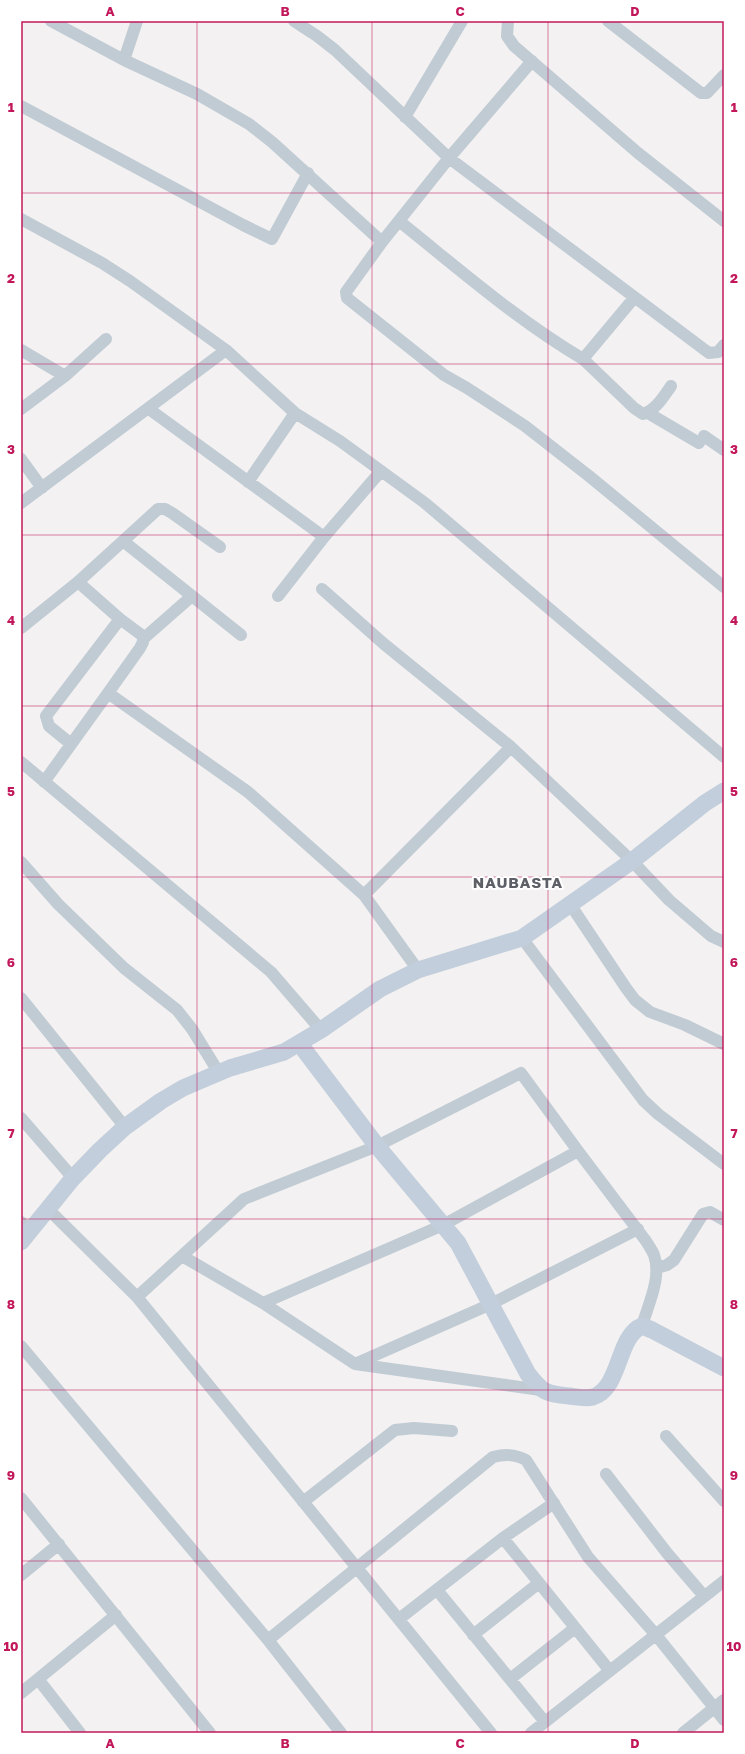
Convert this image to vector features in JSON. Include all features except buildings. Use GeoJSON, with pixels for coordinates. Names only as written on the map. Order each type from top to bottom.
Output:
{"type":"FeatureCollection","features":[{"type":"Feature","properties":{"kind":"street"},"geometry":{"type":"LineString","coordinates":[[51,21],[124,60],[197,94],[249,124],[308,173],[382,242]]}},
{"type":"Feature","properties":{"kind":"street"},"geometry":{"type":"LineString","coordinates":[[124,60],[138,21]]}},
{"type":"Feature","properties":{"kind":"street"},"geometry":{"type":"LineString","coordinates":[[294,21],[335,50],[449,158],[634,298],[709,353],[718,352],[724,345]]}},
{"type":"Feature","properties":{"kind":"street"},"geometry":{"type":"LineString","coordinates":[[508,21],[507,36],[514,46],[638,153],[724,221]]}},
{"type":"Feature","properties":{"kind":"street"},"geometry":{"type":"LineString","coordinates":[[608,21],[701,93],[707,92],[724,75]]}},
{"type":"Feature","properties":{"kind":"street"},"geometry":{"type":"LineString","coordinates":[[405,117],[459,22]]}},
{"type":"Feature","properties":{"kind":"street"},"geometry":{"type":"LineString","coordinates":[[532,61],[449,158],[399,220],[346,292],[347,298],[444,375],[467,388],[525,426],[596,481],[724,587]]}},
{"type":"Feature","properties":{"kind":"street"},"geometry":{"type":"LineString","coordinates":[[21,106],[243,225],[272,239],[308,173]]}},
{"type":"Feature","properties":{"kind":"street"},"geometry":{"type":"LineString","coordinates":[[21,219],[102,263],[130,281],[226,350],[295,413],[340,441],[425,503],[724,757]]}},
{"type":"Feature","properties":{"kind":"street"},"geometry":{"type":"LineString","coordinates":[[399,220],[498,301],[564,349],[583,359],[634,408],[643,414],[648,413],[724,450]]}},
{"type":"Feature","properties":{"kind":"street"},"geometry":{"type":"LineString","coordinates":[[583,359],[634,298]]}},
{"type":"Feature","properties":{"kind":"street"},"geometry":{"type":"LineString","coordinates":[[21,409],[65,376],[106,339]]}},
{"type":"Feature","properties":{"kind":"street"},"geometry":{"type":"LineString","coordinates":[[21,350],[65,376]]}},
{"type":"Feature","properties":{"kind":"street"},"geometry":{"type":"LineString","coordinates":[[21,503],[149,409],[226,350]]}},
{"type":"Feature","properties":{"kind":"street"},"geometry":{"type":"LineString","coordinates":[[648,413],[671,386]]}},
{"type":"Feature","properties":{"kind":"street"},"geometry":{"type":"LineString","coordinates":[[149,409],[324,536]]}},
{"type":"Feature","properties":{"kind":"street"},"geometry":{"type":"LineString","coordinates":[[248,482],[295,413]]}},
{"type":"Feature","properties":{"kind":"street"},"geometry":{"type":"LineString","coordinates":[[21,459],[42,488]]}},
{"type":"Feature","properties":{"kind":"street"},"geometry":{"type":"LineString","coordinates":[[278,596],[324,536],[381,471]]}},
{"type":"Feature","properties":{"kind":"street"},"geometry":{"type":"LineString","coordinates":[[21,628],[78,582],[158,509],[161,508],[172,513],[220,547]]}},
{"type":"Feature","properties":{"kind":"street"},"geometry":{"type":"LineString","coordinates":[[123,541],[241,635]]}},
{"type":"Feature","properties":{"kind":"street"},"geometry":{"type":"LineString","coordinates":[[78,582],[120,619],[139,632],[143,639]]}},
{"type":"Feature","properties":{"kind":"street"},"geometry":{"type":"LineString","coordinates":[[322,589],[384,644],[511,748],[632,861],[668,900],[711,936],[724,942]]}},
{"type":"Feature","properties":{"kind":"street"},"geometry":{"type":"LineString","coordinates":[[44,782],[140,648],[143,639],[192,596]]}},
{"type":"Feature","properties":{"kind":"street"},"geometry":{"type":"LineString","coordinates":[[71,744],[49,726],[46,716],[120,619]]}},
{"type":"Feature","properties":{"kind":"street"},"geometry":{"type":"LineString","coordinates":[[108,693],[248,792],[364,895],[418,970]]}},
{"type":"Feature","properties":{"kind":"street"},"geometry":{"type":"LineString","coordinates":[[364,895],[511,748]]}},
{"type":"Feature","properties":{"kind":"street"},"geometry":{"type":"LineString","coordinates":[[21,762],[271,972],[321,1030]]}},
{"type":"Feature","properties":{"kind":"street"},"geometry":{"type":"LineString","coordinates":[[24,1232],[48,1209],[73,1178],[125,1127],[183,1088],[219,1073],[284,1052],[321,1030],[380,989],[418,970],[522,938],[632,861],[705,803],[724,791]]}},
{"type":"Feature","properties":{"kind":"street"},"geometry":{"type":"LineString","coordinates":[[21,862],[58,904],[124,968],[177,1010],[192,1029],[219,1073]]}},
{"type":"Feature","properties":{"kind":"street"},"geometry":{"type":"LineString","coordinates":[[570,904],[635,1000],[650,1012],[685,1025],[724,1044]]}},
{"type":"Feature","properties":{"kind":"street"},"geometry":{"type":"LineString","coordinates":[[522,938],[643,1100],[658,1114],[724,1164]]}},
{"type":"Feature","properties":{"kind":"street"},"geometry":{"type":"LineString","coordinates":[[21,998],[125,1127]]}},
{"type":"Feature","properties":{"kind":"street"},"geometry":{"type":"LineString","coordinates":[[299,1043],[377,1146],[458,1243],[528,1374],[541,1390]]}},
{"type":"Feature","properties":{"kind":"street"},"geometry":{"type":"LineString","coordinates":[[137,1297],[244,1199],[377,1146],[521,1073],[638,1229],[654,1255],[656,1268],[655,1280],[642,1326],[632,1332],[610,1381],[600,1393],[587,1398],[551,1394],[541,1390],[355,1364],[262,1303],[182,1256]]}},
{"type":"Feature","properties":{"kind":"street"},"geometry":{"type":"LineString","coordinates":[[21,1118],[73,1178]]}},
{"type":"Feature","properties":{"kind":"street"},"geometry":{"type":"LineString","coordinates":[[262,1303],[443,1225],[578,1151]]}},
{"type":"Feature","properties":{"kind":"street"},"geometry":{"type":"LineString","coordinates":[[48,1209],[137,1297],[491,1733]]}},
{"type":"Feature","properties":{"kind":"street"},"geometry":{"type":"LineString","coordinates":[[656,1268],[667,1265],[674,1260],[703,1214],[710,1212],[724,1220]]}},
{"type":"Feature","properties":{"kind":"street"},"geometry":{"type":"LineString","coordinates":[[355,1364],[491,1304],[638,1229]]}},
{"type":"Feature","properties":{"kind":"street"},"geometry":{"type":"LineString","coordinates":[[642,1326],[724,1367]]}},
{"type":"Feature","properties":{"kind":"street"},"geometry":{"type":"LineString","coordinates":[[21,1346],[268,1640],[341,1733]]}},
{"type":"Feature","properties":{"kind":"street"},"geometry":{"type":"LineString","coordinates":[[304,1502],[395,1430],[414,1428],[452,1432]]}},
{"type":"Feature","properties":{"kind":"street"},"geometry":{"type":"LineString","coordinates":[[666,1436],[724,1500]]}},
{"type":"Feature","properties":{"kind":"street"},"geometry":{"type":"LineString","coordinates":[[268,1640],[493,1457],[509,1454],[526,1460],[588,1557],[719,1704],[724,1720]]}},
{"type":"Feature","properties":{"kind":"street"},"geometry":{"type":"LineString","coordinates":[[606,1474],[667,1553],[704,1596]]}},
{"type":"Feature","properties":{"kind":"street"},"geometry":{"type":"LineString","coordinates":[[21,1498],[210,1733]]}},
{"type":"Feature","properties":{"kind":"street"},"geometry":{"type":"LineString","coordinates":[[399,1620],[503,1538],[554,1503]]}},
{"type":"Feature","properties":{"kind":"street"},"geometry":{"type":"LineString","coordinates":[[503,1538],[610,1671]]}},
{"type":"Feature","properties":{"kind":"street"},"geometry":{"type":"LineString","coordinates":[[21,1575],[59,1544]]}},
{"type":"Feature","properties":{"kind":"street"},"geometry":{"type":"LineString","coordinates":[[531,1733],[724,1581]]}},
{"type":"Feature","properties":{"kind":"street"},"geometry":{"type":"LineString","coordinates":[[473,1635],[540,1583]]}},
{"type":"Feature","properties":{"kind":"street"},"geometry":{"type":"LineString","coordinates":[[437,1590],[545,1722]]}},
{"type":"Feature","properties":{"kind":"street"},"geometry":{"type":"LineString","coordinates":[[21,1693],[116,1615]]}},
{"type":"Feature","properties":{"kind":"street"},"geometry":{"type":"LineString","coordinates":[[510,1679],[575,1628]]}},
{"type":"Feature","properties":{"kind":"street"},"geometry":{"type":"LineString","coordinates":[[38,1679],[80,1733]]}},
{"type":"Feature","properties":{"kind":"street"},"geometry":{"type":"LineString","coordinates":[[683,1733],[719,1704]]}},
{"type":"Feature","properties":{"kind":"district","name":"NAUBASTA"},"geometry":{"type":"Point","coordinates":[518,883]}}]}
